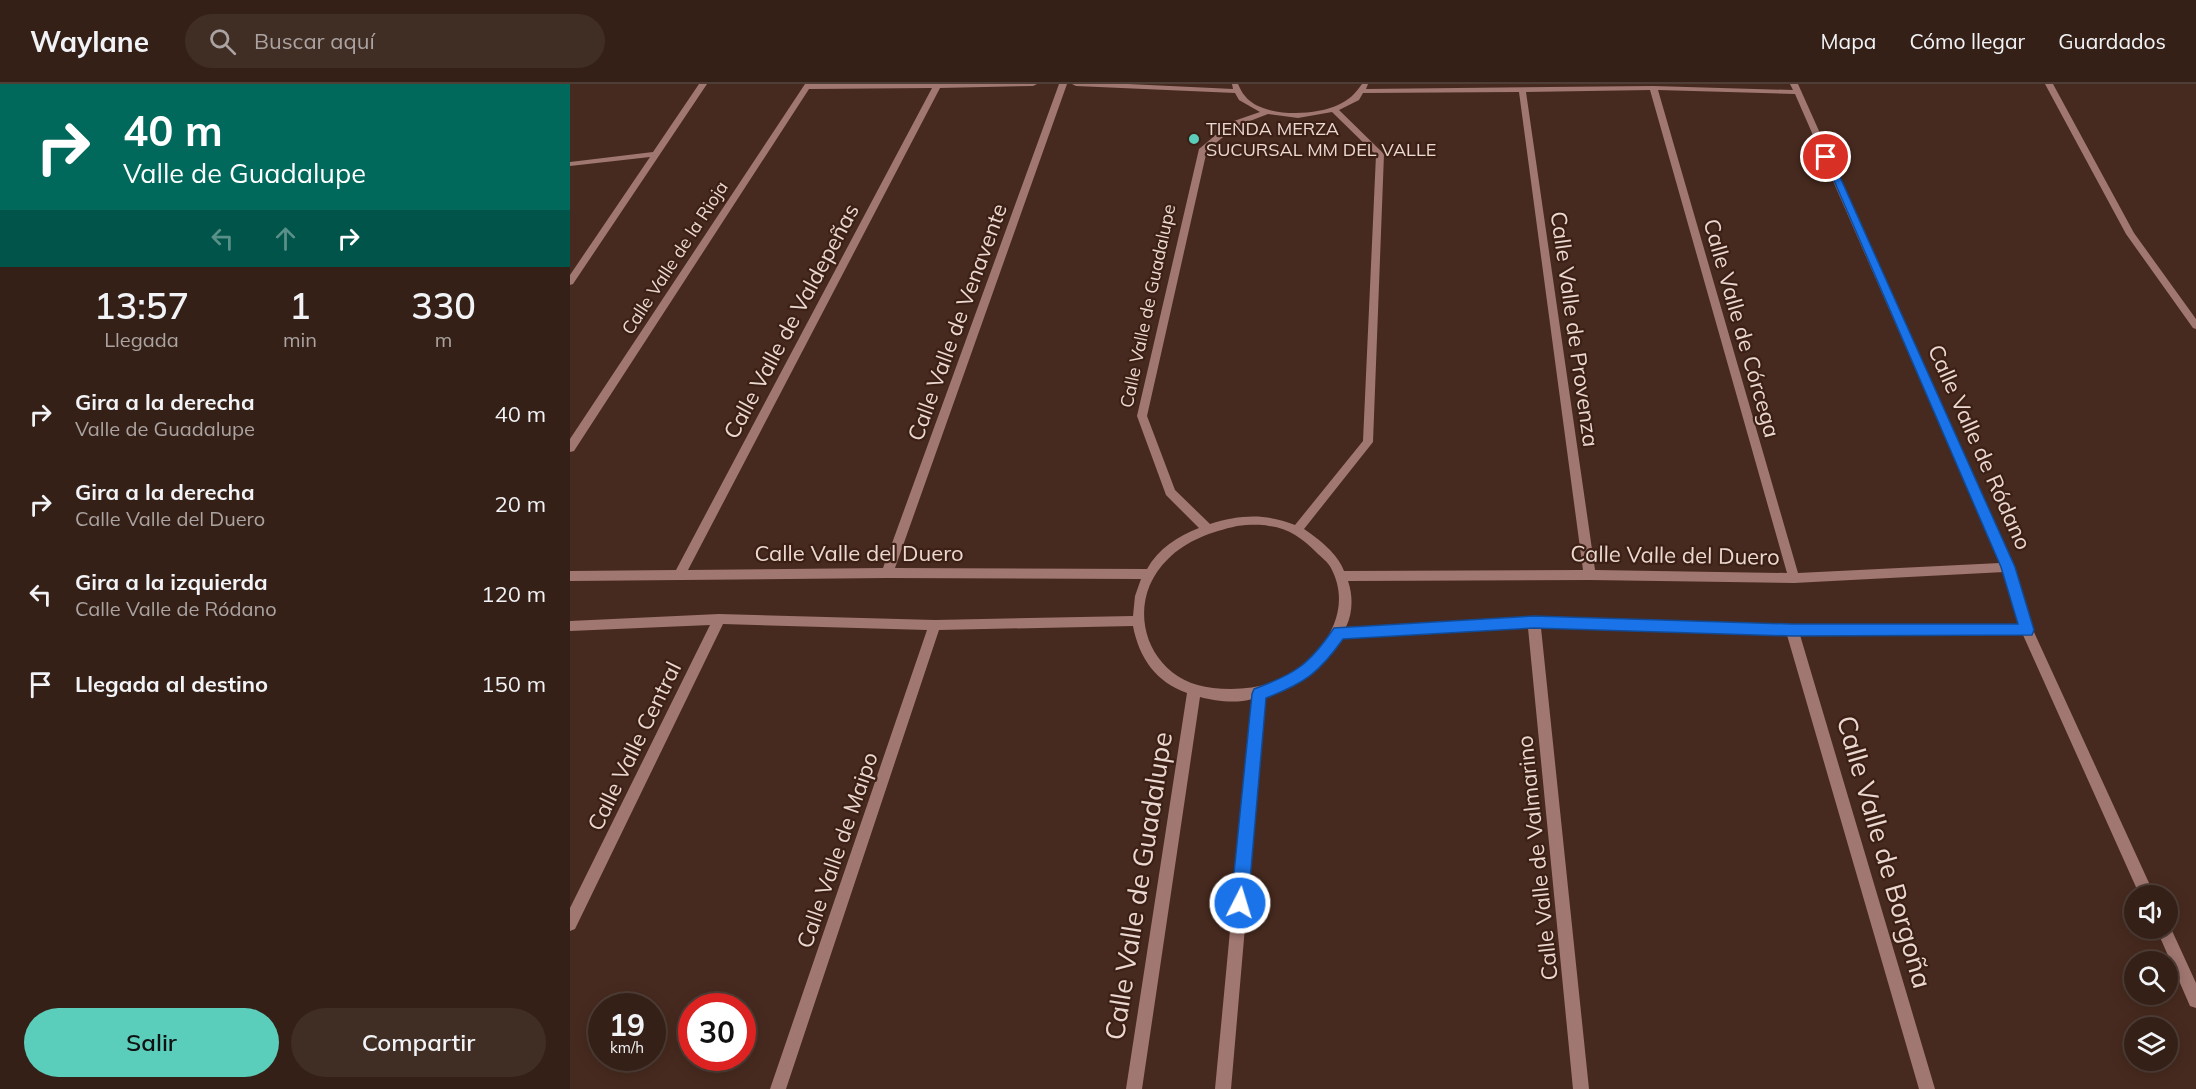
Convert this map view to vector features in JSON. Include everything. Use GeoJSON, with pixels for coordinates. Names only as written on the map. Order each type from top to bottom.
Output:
{"type":"FeatureCollection","features":[{"type":"Feature","properties":{"kind":"street"},"geometry":{"type":"LineString","coordinates":[[570,282],[703,84]]}},
{"type":"Feature","properties":{"kind":"street"},"geometry":{"type":"LineString","coordinates":[[808,86],[1033,84]]}},
{"type":"Feature","properties":{"kind":"street","name":"Calle Valle de Venavente"},"geometry":{"type":"LineString","coordinates":[[887,573],[1063,84]]}},
{"type":"Feature","properties":{"kind":"street"},"geometry":{"type":"LineString","coordinates":[[1076,84],[1235,87],[1247,103],[1266,112],[1288,116],[1312,115],[1334,110],[1346,105],[1365,87],[1796,88]]}},
{"type":"Feature","properties":{"kind":"street"},"geometry":{"type":"LineString","coordinates":[[2049,84],[2130,234],[2196,326]]}},
{"type":"Feature","properties":{"kind":"street","name":"Calle Valle de la Rioja"},"geometry":{"type":"LineString","coordinates":[[570,447],[808,86]]}},
{"type":"Feature","properties":{"kind":"street","name":"Calle Valle de Valdepeñas"},"geometry":{"type":"LineString","coordinates":[[680,574],[937,86]]}},
{"type":"Feature","properties":{"kind":"street","name":"Calle Valle de Provenza"},"geometry":{"type":"LineString","coordinates":[[1522,88],[1590,575]]}},
{"type":"Feature","properties":{"kind":"street","name":"Calle Valle de Córcega"},"geometry":{"type":"LineString","coordinates":[[1653,88],[1794,578]]}},
{"type":"Feature","properties":{"kind":"street","name":"Calle Valle de Ródano"},"geometry":{"type":"LineString","coordinates":[[1796,88],[2008,567],[2027,630],[2143,885]]}},
{"type":"Feature","properties":{"kind":"street"},"geometry":{"type":"LineString","coordinates":[[1297,530],[1368,442],[1380,154],[1334,110]]}},
{"type":"Feature","properties":{"kind":"street","name":"Calle Valle de Guadalupe"},"geometry":{"type":"LineString","coordinates":[[1207,528],[1170,492],[1142,416],[1203,149],[1234,124],[1266,112]]}},
{"type":"Feature","properties":{"kind":"street"},"geometry":{"type":"LineString","coordinates":[[570,164],[654,154]]}},
{"type":"Feature","properties":{"kind":"street"},"geometry":{"type":"LineString","coordinates":[[1237,520],[1269,521],[1297,530],[1325,549],[1342,576],[1346,604],[1339,633],[1321,659],[1293,681],[1259,694],[1226,697],[1194,691],[1167,677],[1148,656],[1137,621],[1138,602],[1149,574],[1173,547],[1207,528],[1237,520]]}},
{"type":"Feature","properties":{"kind":"street","name":"Calle Valle del Duero"},"geometry":{"type":"LineString","coordinates":[[1342,576],[1590,575],[1794,578],[2008,567]]}},
{"type":"Feature","properties":{"kind":"street","name":"Calle Valle del Duero"},"geometry":{"type":"LineString","coordinates":[[570,576],[887,573],[1149,574]]}},
{"type":"Feature","properties":{"kind":"street"},"geometry":{"type":"LineString","coordinates":[[570,626],[720,618],[935,625],[1137,621]]}},
{"type":"Feature","properties":{"kind":"street","name":"Calle Valle Central"},"geometry":{"type":"LineString","coordinates":[[570,924],[720,618]]}},
{"type":"Feature","properties":{"kind":"street"},"geometry":{"type":"LineString","coordinates":[[1339,633],[1534,622],[1792,630],[2027,630]]}},
{"type":"Feature","properties":{"kind":"street","name":"Calle Valle de Valmarino"},"geometry":{"type":"LineString","coordinates":[[1534,622],[1581,1089]]}},
{"type":"Feature","properties":{"kind":"street","name":"Calle Valle de Maipo"},"geometry":{"type":"LineString","coordinates":[[778,1089],[935,625]]}},
{"type":"Feature","properties":{"kind":"street","name":"Calle Valle de Borgoña"},"geometry":{"type":"LineString","coordinates":[[1792,630],[1927,1089]]}},
{"type":"Feature","properties":{"kind":"street","name":"Calle Valle de Guadalupe"},"geometry":{"type":"LineString","coordinates":[[1134,1089],[1194,691]]}},
{"type":"Feature","properties":{"kind":"street"},"geometry":{"type":"LineString","coordinates":[[1223,1089],[1259,694]]}},
{"type":"Feature","properties":{"kind":"street"},"geometry":{"type":"LineString","coordinates":[[2168,939],[2196,1000]]}},
{"type":"Feature","properties":{"kind":"place","name":"TIENDA MERZA SUCURSAL MM DEL VALLE"},"geometry":{"type":"Point","coordinates":[1194,139]}},
{"type":"Feature","properties":{"kind":"route"},"geometry":{"type":"LineString","coordinates":[[1240,903],[1259,694],[1293,681],[1321,659],[1339,633],[1534,622],[1792,630],[2027,630],[2008,567],[1826,157]]}}]}
